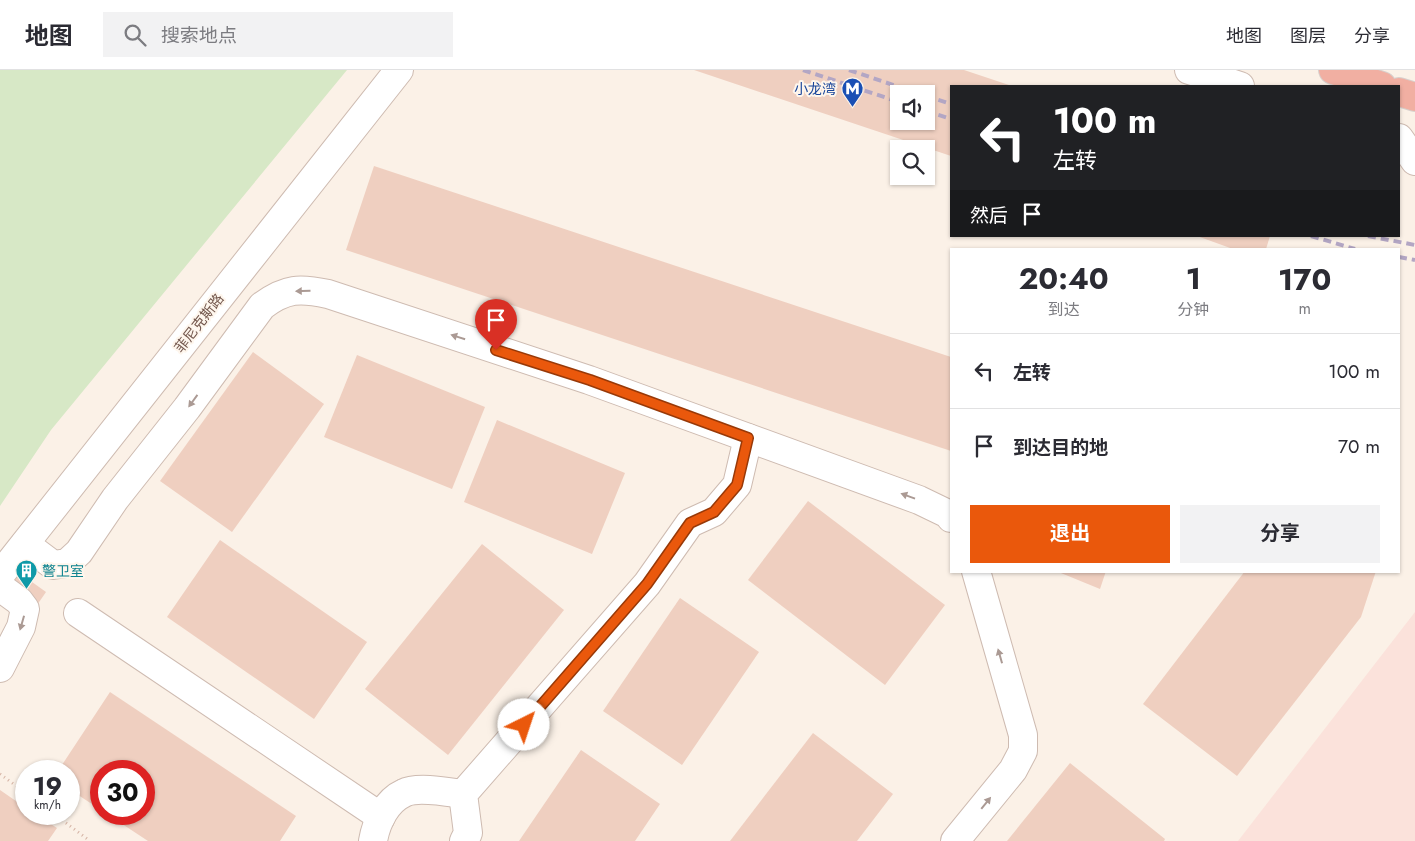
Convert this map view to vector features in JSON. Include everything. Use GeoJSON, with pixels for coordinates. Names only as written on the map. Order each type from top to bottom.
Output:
{"type":"FeatureCollection","features":[{"type":"Feature","properties":{"kind":"highway"},"geometry":{"type":"LineString","coordinates":[[1333,70],[1379,85]]}},
{"type":"Feature","properties":{"kind":"highway"},"geometry":{"type":"LineString","coordinates":[[1400,92],[1415,97]]}},
{"type":"Feature","properties":{"kind":"street","name":"菲尼克斯路"},"geometry":{"type":"LineString","coordinates":[[0,576],[399,70]]}},
{"type":"Feature","properties":{"kind":"street"},"geometry":{"type":"LineString","coordinates":[[1189,70],[1237,85]]}},
{"type":"Feature","properties":{"kind":"street"},"geometry":{"type":"LineString","coordinates":[[1400,132],[1415,135]]}},
{"type":"Feature","properties":{"kind":"street"},"geometry":{"type":"LineString","coordinates":[[1400,139],[1415,161]]}},
{"type":"Feature","properties":{"kind":"street"},"geometry":{"type":"LineString","coordinates":[[25,544],[53,565],[67,564],[79,552],[115,499],[187,408],[262,306],[278,294],[304,289],[328,294],[590,380],[919,500],[950,517]]}},
{"type":"Feature","properties":{"kind":"street"},"geometry":{"type":"LineString","coordinates":[[464,841],[468,832],[463,794],[647,584],[690,523],[714,512],[737,485],[748,438]]}},
{"type":"Feature","properties":{"kind":"street"},"geometry":{"type":"LineString","coordinates":[[955,841],[1013,770],[1022,751],[1023,735],[977,573]]}},
{"type":"Feature","properties":{"kind":"street"},"geometry":{"type":"LineString","coordinates":[[0,587],[19,600],[25,609],[22,627],[0,668]]}},
{"type":"Feature","properties":{"kind":"street"},"geometry":{"type":"LineString","coordinates":[[78,612],[377,829],[386,808],[404,792],[437,790],[463,794]]}},
{"type":"Feature","properties":{"kind":"path"},"geometry":{"type":"LineString","coordinates":[[0,774],[15,785]]}},
{"type":"Feature","properties":{"kind":"path"},"geometry":{"type":"LineString","coordinates":[[69,825],[90,841]]}},
{"type":"Feature","properties":{"kind":"shaded area"},"geometry":{"type":"Polygon","coordinates":[[[1415,612],[1415,841],[1238,841],[1415,612]]]}},
{"type":"Feature","properties":{"kind":"green space"},"geometry":{"type":"Polygon","coordinates":[[[0,70],[347,70],[51,430],[0,506],[0,70]]]}},
{"type":"Feature","properties":{"kind":"building","name":"小龙湾"},"geometry":{"type":"Polygon","coordinates":[[[694,70],[964,70],[1009,85],[950,85],[950,156],[935,151],[935,140],[903,140],[694,70]]]}},
{"type":"Feature","properties":{"kind":"building"},"geometry":{"type":"Polygon","coordinates":[[[374,166],[950,357],[950,451],[346,250],[374,166]]]}},
{"type":"Feature","properties":{"kind":"building"},"geometry":{"type":"Polygon","coordinates":[[[1200,237],[1270,237],[1266,248],[1230,248],[1200,237]]]}},
{"type":"Feature","properties":{"kind":"building"},"geometry":{"type":"Polygon","coordinates":[[[253,352],[324,404],[232,532],[160,481],[253,352]]]}},
{"type":"Feature","properties":{"kind":"building"},"geometry":{"type":"Polygon","coordinates":[[[357,355],[485,407],[452,489],[324,437],[357,355]]]}},
{"type":"Feature","properties":{"kind":"building"},"geometry":{"type":"Polygon","coordinates":[[[497,420],[625,473],[592,554],[464,502],[497,420]]]}},
{"type":"Feature","properties":{"kind":"building"},"geometry":{"type":"Polygon","coordinates":[[[808,501],[945,605],[885,685],[748,580],[808,501]]]}},
{"type":"Feature","properties":{"kind":"building"},"geometry":{"type":"Polygon","coordinates":[[[220,540],[367,642],[314,719],[167,617],[220,540]]]}},
{"type":"Feature","properties":{"kind":"building"},"geometry":{"type":"Polygon","coordinates":[[[482,544],[564,610],[448,755],[365,689],[482,544]]]}},
{"type":"Feature","properties":{"kind":"building","name":"警卫室"},"geometry":{"type":"Polygon","coordinates":[[[18,572],[46,592],[35,608],[6,587],[18,572]]]}},
{"type":"Feature","properties":{"kind":"building"},"geometry":{"type":"Polygon","coordinates":[[[1061,573],[1105,573],[1100,589],[1061,573]]]}},
{"type":"Feature","properties":{"kind":"building"},"geometry":{"type":"Polygon","coordinates":[[[1243,573],[1375,573],[1361,617],[1237,776],[1143,704],[1243,573]]]}},
{"type":"Feature","properties":{"kind":"building"},"geometry":{"type":"Polygon","coordinates":[[[680,598],[759,652],[682,765],[603,711],[680,598]]]}},
{"type":"Feature","properties":{"kind":"building"},"geometry":{"type":"Polygon","coordinates":[[[110,692],[296,816],[280,841],[148,841],[124,825],[155,825],[155,760],[90,760],[90,803],[80,796],[80,760],[65,760],[110,692]]]}},
{"type":"Feature","properties":{"kind":"building"},"geometry":{"type":"Polygon","coordinates":[[[813,733],[893,794],[857,841],[730,841],[813,733]]]}},
{"type":"Feature","properties":{"kind":"building"},"geometry":{"type":"Polygon","coordinates":[[[581,750],[660,804],[635,841],[519,841],[581,750]]]}},
{"type":"Feature","properties":{"kind":"building"},"geometry":{"type":"Polygon","coordinates":[[[1070,763],[1165,839],[1164,841],[1007,841],[1070,763]]]}},
{"type":"Feature","properties":{"kind":"building"},"geometry":{"type":"Polygon","coordinates":[[[0,790],[15,800],[15,825],[52,825],[57,828],[48,841],[0,841],[0,790]]]}},
{"type":"Feature","properties":{"kind":"railway"},"geometry":{"type":"LineString","coordinates":[[803,70],[890,99]]}},
{"type":"Feature","properties":{"kind":"railway"},"geometry":{"type":"LineString","coordinates":[[849,70],[893,85]]}},
{"type":"Feature","properties":{"kind":"railway"},"geometry":{"type":"LineString","coordinates":[[935,99],[950,104]]}},
{"type":"Feature","properties":{"kind":"railway"},"geometry":{"type":"LineString","coordinates":[[935,114],[950,119]]}},
{"type":"Feature","properties":{"kind":"railway"},"geometry":{"type":"LineString","coordinates":[[1314,237],[1352,248]]}},
{"type":"Feature","properties":{"kind":"railway"},"geometry":{"type":"LineString","coordinates":[[1373,237],[1415,245]]}},
{"type":"Feature","properties":{"kind":"railway"},"geometry":{"type":"LineString","coordinates":[[1400,257],[1415,260]]}},
{"type":"Feature","properties":{"kind":"place","name":"小龙湾"},"geometry":{"type":"Point","coordinates":[852,108]}},
{"type":"Feature","properties":{"kind":"place","name":"警卫室"},"geometry":{"type":"Point","coordinates":[26,590]}},
{"type":"Feature","properties":{"kind":"route"},"geometry":{"type":"LineString","coordinates":[[496,350],[590,380],[748,438],[737,485],[714,512],[690,523],[647,584],[524,725]]}}]}
